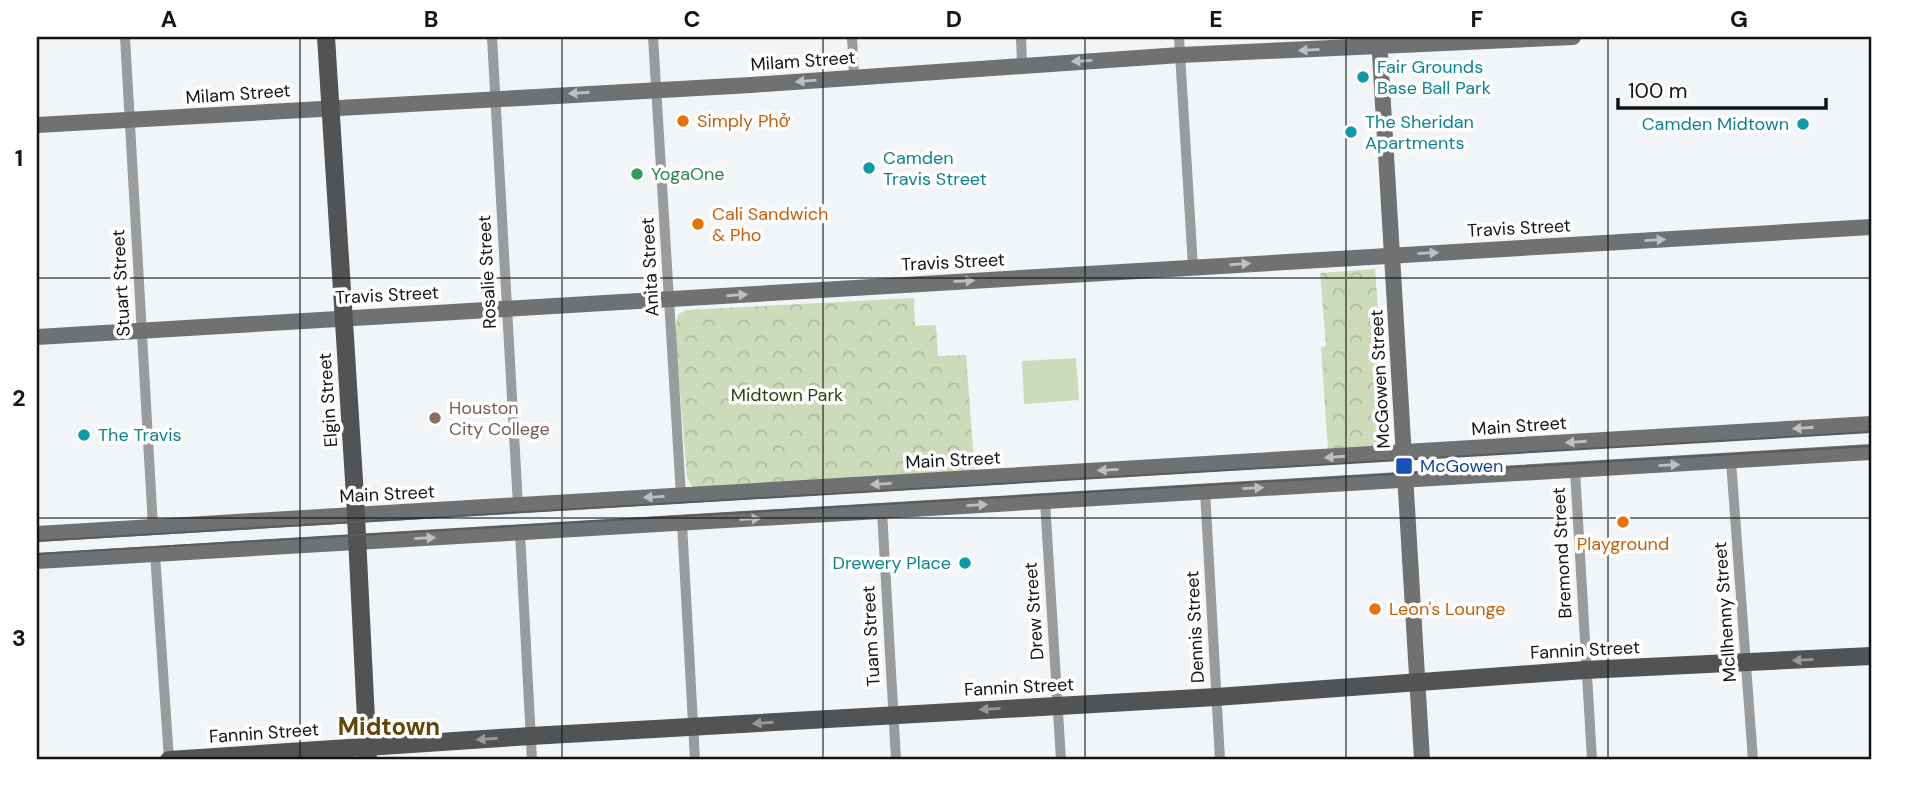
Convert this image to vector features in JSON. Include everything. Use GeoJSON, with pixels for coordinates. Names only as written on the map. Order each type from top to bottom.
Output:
{"type":"FeatureCollection","features":[{"type":"Feature","properties":{"kind":"main road","name":"Elgin Street"},"geometry":{"type":"LineString","coordinates":[[326,37],[368,753]]}},
{"type":"Feature","properties":{"kind":"main road","name":"Milam Street"},"geometry":{"type":"LineString","coordinates":[[37,125],[495,99],[1380,42],[1573,37]]}},
{"type":"Feature","properties":{"kind":"main road","name":"McGowen Street"},"geometry":{"type":"LineString","coordinates":[[1380,42],[1422,760]]}},
{"type":"Feature","properties":{"kind":"main road","name":"Travis Street"},"geometry":{"type":"LineString","coordinates":[[37,337],[343,316],[1871,227]]}},
{"type":"Feature","properties":{"kind":"main road","name":"Main Street"},"geometry":{"type":"LineString","coordinates":[[37,534],[1871,424]]}},
{"type":"Feature","properties":{"kind":"main road"},"geometry":{"type":"LineString","coordinates":[[37,561],[1871,452]]}},
{"type":"Feature","properties":{"kind":"main road","name":"Fannin Street"},"geometry":{"type":"LineString","coordinates":[[169,760],[368,753],[531,736],[1216,697],[1585,670],[1871,656]]}},
{"type":"Feature","properties":{"kind":"street","name":"Stuart Street"},"geometry":{"type":"LineString","coordinates":[[125,37],[153,527]]}},
{"type":"Feature","properties":{"kind":"street","name":"Rosalie Street"},"geometry":{"type":"LineString","coordinates":[[492,37],[518,506]]}},
{"type":"Feature","properties":{"kind":"street","name":"Anita Street"},"geometry":{"type":"LineString","coordinates":[[653,37],[681,496]]}},
{"type":"Feature","properties":{"kind":"street"},"geometry":{"type":"LineString","coordinates":[[852,37],[854,76]]}},
{"type":"Feature","properties":{"kind":"street"},"geometry":{"type":"LineString","coordinates":[[1021,37],[1022,64]]}},
{"type":"Feature","properties":{"kind":"street"},"geometry":{"type":"LineString","coordinates":[[1179,37],[1193,267]]}},
{"type":"Feature","properties":{"kind":"street","name":"McIlhenny Street"},"geometry":{"type":"LineString","coordinates":[[1731,461],[1753,760]]}},
{"type":"Feature","properties":{"kind":"street","name":"Bremond Street"},"geometry":{"type":"LineString","coordinates":[[1575,470],[1592,760]]}},
{"type":"Feature","properties":{"kind":"street","name":"Dennis Street"},"geometry":{"type":"LineString","coordinates":[[1205,491],[1220,760]]}},
{"type":"Feature","properties":{"kind":"street","name":"Drew Street"},"geometry":{"type":"LineString","coordinates":[[1045,501],[1061,760]]}},
{"type":"Feature","properties":{"kind":"street","name":"Tuam Street"},"geometry":{"type":"LineString","coordinates":[[882,511],[896,760]]}},
{"type":"Feature","properties":{"kind":"street"},"geometry":{"type":"LineString","coordinates":[[682,523],[695,760]]}},
{"type":"Feature","properties":{"kind":"street"},"geometry":{"type":"LineString","coordinates":[[520,532],[532,760]]}},
{"type":"Feature","properties":{"kind":"street"},"geometry":{"type":"LineString","coordinates":[[155,554],[169,760]]}},
{"type":"Feature","properties":{"kind":"green space"},"geometry":{"type":"Polygon","coordinates":[[[1375,269],[1388,446],[1328,450],[1321,347],[1326,346],[1320,273],[1375,269]]]}},
{"type":"Feature","properties":{"kind":"green space","name":"Midtown Park"},"geometry":{"type":"Polygon","coordinates":[[[914,298],[915,326],[936,325],[938,356],[966,355],[975,475],[693,488],[687,478],[675,331],[678,314],[687,310],[914,298]]]}},
{"type":"Feature","properties":{"kind":"green space"},"geometry":{"type":"Polygon","coordinates":[[[1076,358],[1079,400],[1024,404],[1022,361],[1076,358]]]}},
{"type":"Feature","properties":{"kind":"tram line"},"geometry":{"type":"LineString","coordinates":[[37,541],[1871,432]]}},
{"type":"Feature","properties":{"kind":"tram line"},"geometry":{"type":"LineString","coordinates":[[37,554],[1871,446]]}},
{"type":"Feature","properties":{"kind":"place","name":"Fair Grounds Base Ball Park"},"geometry":{"type":"Point","coordinates":[1363,77]}},
{"type":"Feature","properties":{"kind":"place","name":"Simply Phở"},"geometry":{"type":"Point","coordinates":[683,121]}},
{"type":"Feature","properties":{"kind":"place","name":"Camden Midtown"},"geometry":{"type":"Point","coordinates":[1803,124]}},
{"type":"Feature","properties":{"kind":"place","name":"The Sheridan Apartments"},"geometry":{"type":"Point","coordinates":[1351,132]}},
{"type":"Feature","properties":{"kind":"place","name":"Camden Travis Street"},"geometry":{"type":"Point","coordinates":[869,168]}},
{"type":"Feature","properties":{"kind":"place","name":"YogaOne"},"geometry":{"type":"Point","coordinates":[637,174]}},
{"type":"Feature","properties":{"kind":"place","name":"Cali Sandwich & Pho"},"geometry":{"type":"Point","coordinates":[698,224]}},
{"type":"Feature","properties":{"kind":"place","name":"Houston City College"},"geometry":{"type":"Point","coordinates":[435,418]}},
{"type":"Feature","properties":{"kind":"place","name":"The Travis"},"geometry":{"type":"Point","coordinates":[84,435]}},
{"type":"Feature","properties":{"kind":"place","name":"McGowen"},"geometry":{"type":"Point","coordinates":[1404,466]}},
{"type":"Feature","properties":{"kind":"place","name":"Playground"},"geometry":{"type":"Point","coordinates":[1623,522]}},
{"type":"Feature","properties":{"kind":"place","name":"Drewery Place"},"geometry":{"type":"Point","coordinates":[965,563]}},
{"type":"Feature","properties":{"kind":"place","name":"Leon's Lounge"},"geometry":{"type":"Point","coordinates":[1375,609]}},
{"type":"Feature","properties":{"kind":"district","name":"Midtown"},"geometry":{"type":"Point","coordinates":[389,727]}}]}
